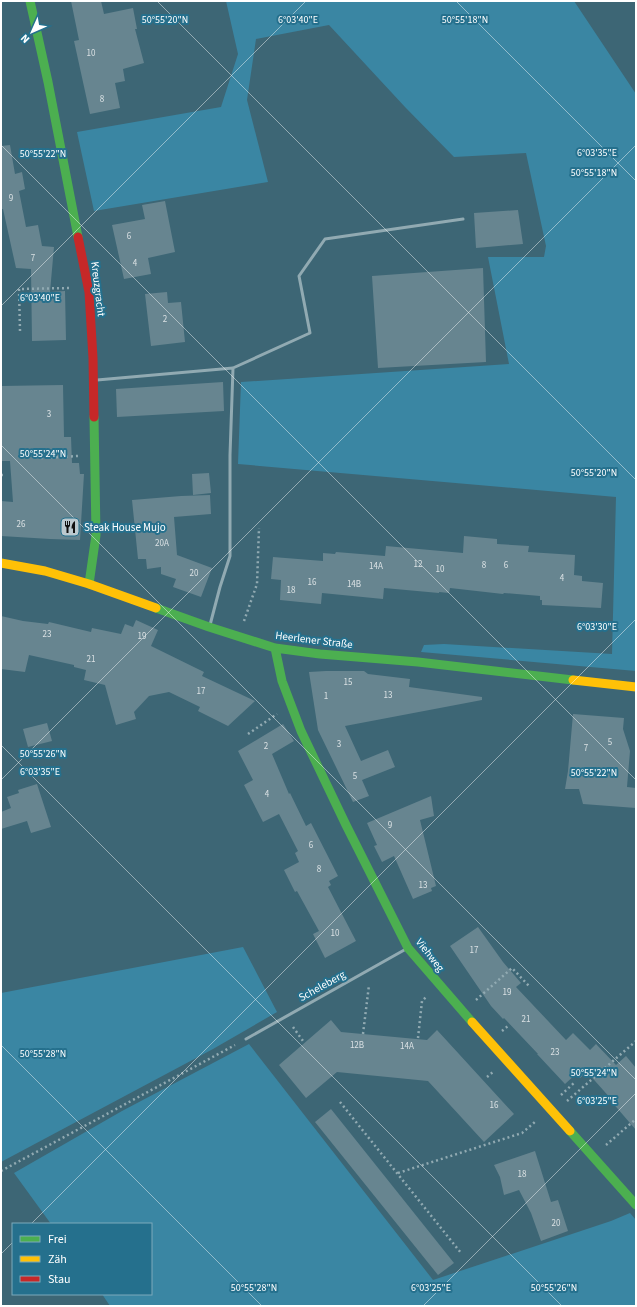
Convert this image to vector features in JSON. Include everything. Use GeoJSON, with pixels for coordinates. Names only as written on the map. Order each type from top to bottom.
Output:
{"type":"FeatureCollection","features":[{"type":"Feature","properties":{"kind":"street","name":"Kreuzgracht"},"geometry":{"type":"LineString","coordinates":[[30,1],[48,82],[88,288],[93,358],[96,535],[89,584]]}},
{"type":"Feature","properties":{"kind":"street","name":"Heerlener Straße"},"geometry":{"type":"LineString","coordinates":[[1,563],[45,571],[89,584],[209,627],[275,648],[320,654],[418,662],[636,687]]}},
{"type":"Feature","properties":{"kind":"street","name":"Viehweg"},"geometry":{"type":"LineString","coordinates":[[275,648],[282,681],[301,731],[346,826],[408,948],[438,984],[636,1205]]}},
{"type":"Feature","properties":{"kind":"lane"},"geometry":{"type":"LineString","coordinates":[[93,380],[233,368],[310,333],[300,276],[325,239],[463,219]]}},
{"type":"Feature","properties":{"kind":"lane"},"geometry":{"type":"LineString","coordinates":[[209,627],[230,556],[230,454],[233,368]]}},
{"type":"Feature","properties":{"kind":"lane","name":"Scheleberg"},"geometry":{"type":"LineString","coordinates":[[246,1039],[408,948]]}},
{"type":"Feature","properties":{"kind":"path"},"geometry":{"type":"LineString","coordinates":[[20,331],[18,289],[88,288]]}},
{"type":"Feature","properties":{"kind":"path"},"geometry":{"type":"LineString","coordinates":[[41,458],[94,456]]}},
{"type":"Feature","properties":{"kind":"path"},"geometry":{"type":"LineString","coordinates":[[238,636],[257,584],[259,528]]}},
{"type":"Feature","properties":{"kind":"path"},"geometry":{"type":"LineString","coordinates":[[248,734],[280,712],[292,707]]}},
{"type":"Feature","properties":{"kind":"path"},"geometry":{"type":"LineString","coordinates":[[463,1012],[512,968],[529,986]]}},
{"type":"Feature","properties":{"kind":"path"},"geometry":{"type":"LineString","coordinates":[[363,973],[370,987],[363,1034]]}},
{"type":"Feature","properties":{"kind":"path"},"geometry":{"type":"LineString","coordinates":[[418,1038],[422,1001],[438,984]]}},
{"type":"Feature","properties":{"kind":"path"},"geometry":{"type":"LineString","coordinates":[[1,1171],[246,1039]]}},
{"type":"Feature","properties":{"kind":"path"},"geometry":{"type":"LineString","coordinates":[[398,1173],[522,1133],[552,1111],[636,1041]]}},
{"type":"Feature","properties":{"kind":"path"},"geometry":{"type":"LineString","coordinates":[[340,1102],[461,1253]]}},
{"type":"Feature","properties":{"kind":"path"},"geometry":{"type":"LineString","coordinates":[[593,1156],[636,1119]]}},
{"type":"Feature","properties":{"kind":"shaded area"},"geometry":{"type":"Polygon","coordinates":[[[226,1],[574,1],[636,94],[636,671],[421,652],[424,645],[444,644],[612,654],[616,497],[238,464],[241,382],[509,364],[488,257],[544,257],[546,246],[526,153],[454,157],[329,25],[256,39],[247,100],[268,182],[94,211],[77,132],[221,107],[238,54],[226,1]]]}},
{"type":"Feature","properties":{"kind":"shaded area"},"geometry":{"type":"Polygon","coordinates":[[[243,947],[277,1012],[213,1049],[1,1162],[1,993],[243,947]]]}},
{"type":"Feature","properties":{"kind":"shaded area"},"geometry":{"type":"Polygon","coordinates":[[[249,1044],[433,1280],[611,1221],[630,1213],[636,1220],[636,1306],[110,1306],[103,1295],[152,1295],[152,1223],[50,1223],[14,1173],[122,1111],[249,1044]]]}},
{"type":"Feature","properties":{"kind":"building"},"geometry":{"type":"Polygon","coordinates":[[[71,1],[101,1],[104,14],[133,8],[137,29],[135,29],[144,63],[123,69],[125,81],[115,83],[120,108],[90,114],[74,41],[79,40],[71,1]]]}},
{"type":"Feature","properties":{"kind":"building"},"geometry":{"type":"Polygon","coordinates":[[[10,145],[15,174],[22,172],[25,189],[19,191],[26,227],[38,225],[42,246],[54,247],[50,292],[65,291],[66,340],[32,341],[31,269],[16,268],[3,209],[1,209],[1,146],[10,145]]]}},
{"type":"Feature","properties":{"kind":"building"},"geometry":{"type":"Polygon","coordinates":[[[165,201],[175,252],[148,258],[151,274],[124,279],[112,225],[145,219],[142,205],[165,201]]]}},
{"type":"Feature","properties":{"kind":"building"},"geometry":{"type":"Polygon","coordinates":[[[518,210],[523,244],[476,248],[474,213],[518,210]]]}},
{"type":"Feature","properties":{"kind":"building"},"geometry":{"type":"Polygon","coordinates":[[[483,268],[486,362],[378,368],[372,276],[483,268]]]}},
{"type":"Feature","properties":{"kind":"building"},"geometry":{"type":"Polygon","coordinates":[[[167,292],[168,303],[181,302],[185,342],[151,346],[145,294],[167,292]]]}},
{"type":"Feature","properties":{"kind":"building"},"geometry":{"type":"Polygon","coordinates":[[[223,382],[224,411],[117,417],[116,389],[223,382]]]}},
{"type":"Feature","properties":{"kind":"building"},"geometry":{"type":"Polygon","coordinates":[[[63,385],[64,437],[71,437],[72,463],[79,463],[80,474],[84,474],[80,540],[1,536],[1,501],[13,502],[10,461],[1,461],[1,386],[63,385]]]}},
{"type":"Feature","properties":{"kind":"building"},"geometry":{"type":"Polygon","coordinates":[[[209,473],[211,493],[193,495],[192,474],[209,473]]]}},
{"type":"Feature","properties":{"kind":"building"},"geometry":{"type":"Polygon","coordinates":[[[210,495],[211,514],[174,517],[177,555],[212,568],[201,597],[173,587],[176,579],[161,574],[161,567],[147,569],[146,559],[138,559],[132,500],[210,495]]]}},
{"type":"Feature","properties":{"kind":"building"},"geometry":{"type":"Polygon","coordinates":[[[464,536],[497,539],[497,544],[529,546],[528,552],[575,555],[574,575],[582,576],[582,581],[603,583],[601,608],[542,605],[540,596],[503,594],[450,588],[449,593],[439,593],[384,588],[383,599],[322,593],[321,604],[280,600],[281,580],[271,579],[273,557],[323,561],[323,553],[335,554],[336,552],[385,556],[386,546],[463,553],[464,536]]]}},
{"type":"Feature","properties":{"kind":"building"},"geometry":{"type":"Polygon","coordinates":[[[1,616],[23,621],[48,624],[49,622],[91,632],[92,628],[121,634],[125,624],[133,627],[136,620],[158,630],[151,646],[204,672],[202,676],[255,701],[228,726],[198,711],[200,707],[169,692],[149,696],[134,712],[136,719],[116,725],[105,685],[84,680],[86,670],[74,667],[74,665],[29,655],[25,672],[1,669],[1,616]]]}},
{"type":"Feature","properties":{"kind":"building"},"geometry":{"type":"Polygon","coordinates":[[[364,671],[368,674],[410,679],[409,687],[482,697],[482,700],[345,726],[361,761],[388,750],[395,767],[362,780],[369,796],[353,802],[318,730],[309,672],[364,671]]]}},
{"type":"Feature","properties":{"kind":"building"},"geometry":{"type":"Polygon","coordinates":[[[573,714],[624,718],[623,729],[630,751],[627,787],[636,788],[636,808],[583,804],[579,789],[565,789],[573,714]]]}},
{"type":"Feature","properties":{"kind":"building"},"geometry":{"type":"Polygon","coordinates":[[[47,723],[52,741],[28,747],[23,729],[47,723]]]}},
{"type":"Feature","properties":{"kind":"building"},"geometry":{"type":"Polygon","coordinates":[[[283,724],[294,741],[272,754],[289,794],[290,793],[306,826],[311,823],[338,876],[329,881],[331,885],[328,887],[356,941],[325,958],[313,934],[319,931],[297,891],[295,892],[284,870],[299,862],[295,853],[298,851],[279,814],[263,822],[244,785],[253,780],[238,751],[283,724]]]}},
{"type":"Feature","properties":{"kind":"building"},"geometry":{"type":"Polygon","coordinates":[[[37,784],[51,827],[31,833],[27,821],[1,829],[1,812],[11,808],[7,797],[19,793],[18,790],[37,784]]]}},
{"type":"Feature","properties":{"kind":"building"},"geometry":{"type":"Polygon","coordinates":[[[431,796],[434,816],[420,820],[436,886],[431,888],[432,891],[413,899],[394,856],[382,862],[374,846],[377,845],[367,823],[431,796]]]}},
{"type":"Feature","properties":{"kind":"building"},"geometry":{"type":"Polygon","coordinates":[[[478,927],[503,962],[521,983],[516,987],[566,1040],[573,1033],[590,1050],[596,1044],[616,1065],[626,1056],[636,1068],[636,1130],[587,1072],[580,1078],[576,1074],[565,1084],[491,1006],[450,946],[478,927]]]}},
{"type":"Feature","properties":{"kind":"building"},"geometry":{"type":"Polygon","coordinates":[[[331,1020],[341,1032],[427,1040],[437,1030],[514,1114],[484,1142],[428,1081],[337,1072],[306,1098],[279,1065],[331,1020]]]}},
{"type":"Feature","properties":{"kind":"building"},"geometry":{"type":"Polygon","coordinates":[[[331,1109],[454,1263],[438,1275],[315,1122],[331,1109]]]}},
{"type":"Feature","properties":{"kind":"building"},"geometry":{"type":"Polygon","coordinates":[[[535,1151],[551,1202],[558,1200],[568,1231],[541,1241],[531,1213],[519,1190],[504,1195],[500,1177],[494,1165],[535,1151]]]}},
{"type":"Feature","properties":{"kind":"traffic: fast"},"geometry":{"type":"LineString","coordinates":[[30,1],[48,82],[78,237]]}},
{"type":"Feature","properties":{"kind":"traffic: fast"},"geometry":{"type":"LineString","coordinates":[[89,584],[96,535],[94,417]]}},
{"type":"Feature","properties":{"kind":"traffic: fast"},"geometry":{"type":"LineString","coordinates":[[156,608],[275,648],[320,654],[418,662],[573,680]]}},
{"type":"Feature","properties":{"kind":"traffic: fast"},"geometry":{"type":"LineString","coordinates":[[275,648],[282,681],[301,731],[346,825],[408,948],[472,1022]]}},
{"type":"Feature","properties":{"kind":"traffic: fast"},"geometry":{"type":"LineString","coordinates":[[570,1131],[636,1205]]}},
{"type":"Feature","properties":{"kind":"traffic: slow"},"geometry":{"type":"LineString","coordinates":[[1,563],[45,571],[89,584],[156,608]]}},
{"type":"Feature","properties":{"kind":"traffic: slow"},"geometry":{"type":"LineString","coordinates":[[573,680],[636,687]]}},
{"type":"Feature","properties":{"kind":"traffic: slow"},"geometry":{"type":"LineString","coordinates":[[472,1022],[570,1131]]}},
{"type":"Feature","properties":{"kind":"traffic: jam"},"geometry":{"type":"LineString","coordinates":[[78,237],[89,292],[93,358],[94,417]]}},
{"type":"Feature","properties":{"kind":"place","name":"Steak House Mujo"},"geometry":{"type":"Point","coordinates":[70,527]}}]}
